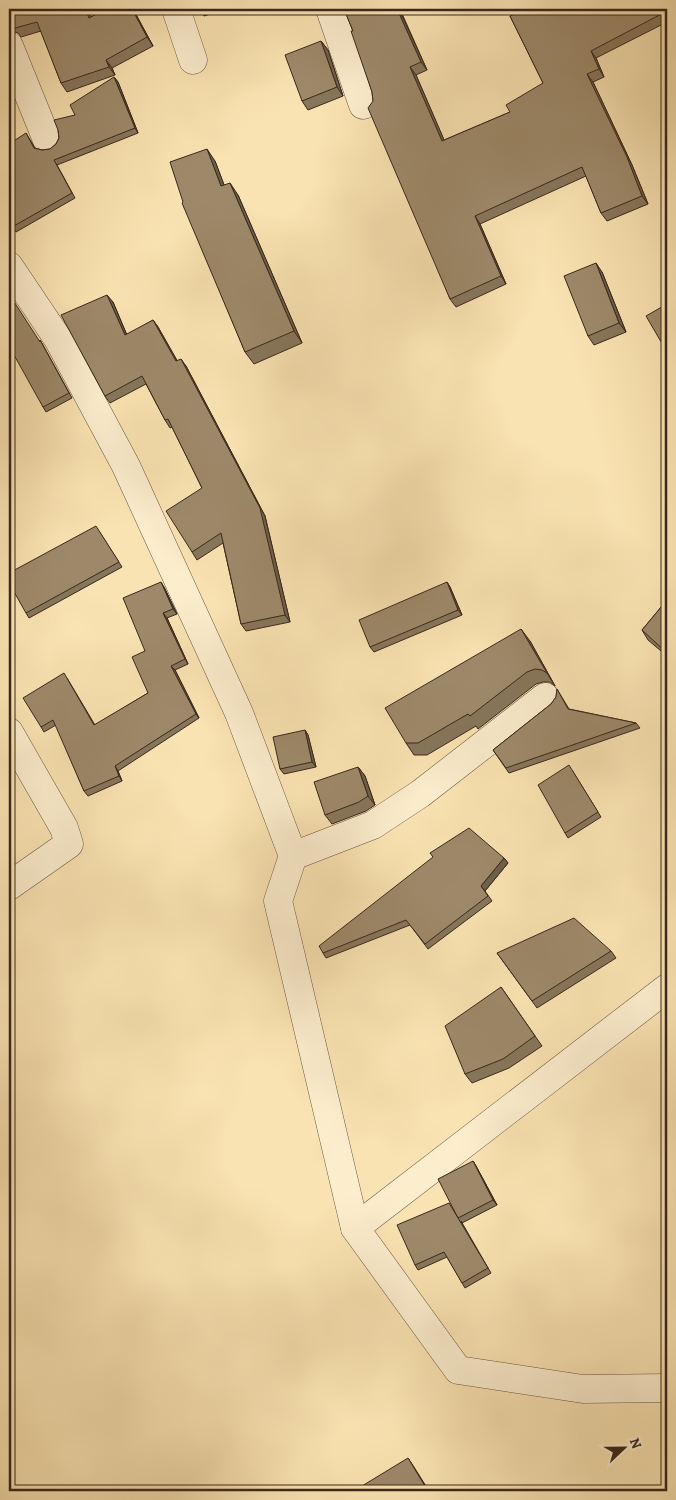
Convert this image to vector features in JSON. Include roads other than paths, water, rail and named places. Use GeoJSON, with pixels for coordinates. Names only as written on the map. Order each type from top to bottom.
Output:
{"type":"FeatureCollection","features":[{"type":"Feature","properties":{"kind":"street"},"geometry":{"type":"LineString","coordinates":[[176,9],[193,60]]}},
{"type":"Feature","properties":{"kind":"street"},"geometry":{"type":"LineString","coordinates":[[330,9],[363,105]]}},
{"type":"Feature","properties":{"kind":"street"},"geometry":{"type":"LineString","coordinates":[[9,46],[47,140]]}},
{"type":"Feature","properties":{"kind":"street"},"geometry":{"type":"LineString","coordinates":[[9,266],[58,339],[126,466],[240,713],[293,856],[278,901],[355,1228],[458,1370],[583,1389],[667,1388]]}},
{"type":"Feature","properties":{"kind":"street"},"geometry":{"type":"LineString","coordinates":[[293,856],[381,820],[420,794],[545,697]]}},
{"type":"Feature","properties":{"kind":"street"},"geometry":{"type":"LineString","coordinates":[[9,732],[64,828],[69,844],[9,886]]}},
{"type":"Feature","properties":{"kind":"street"},"geometry":{"type":"LineString","coordinates":[[355,1228],[667,988]]}}]}
